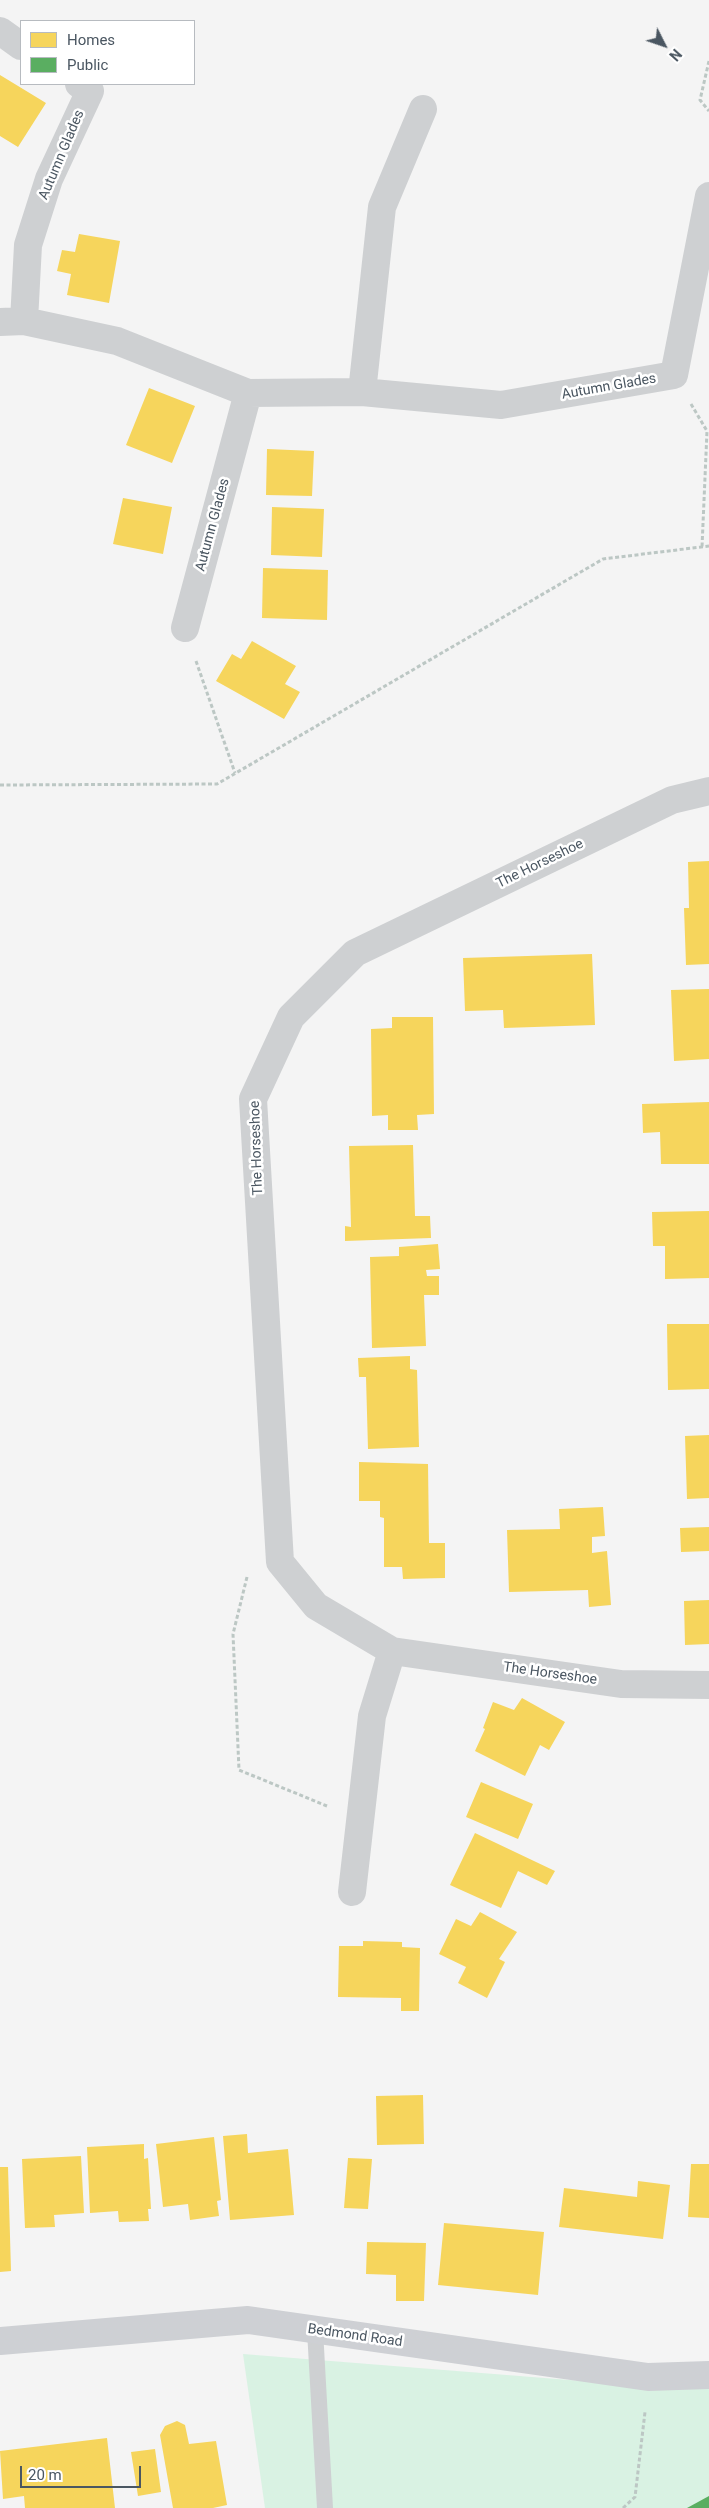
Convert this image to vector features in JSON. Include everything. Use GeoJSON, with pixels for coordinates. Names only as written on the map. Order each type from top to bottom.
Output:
{"type":"FeatureCollection","features":[{"type":"Feature","properties":{"kind":"street"},"geometry":{"type":"LineString","coordinates":[[0,32],[20,45]]}},
{"type":"Feature","properties":{"kind":"street","name":"Autumn Glades"},"geometry":{"type":"LineString","coordinates":[[88,86],[49,179],[28,245],[12,322],[116,341],[248,393],[362,392],[501,405],[674,376],[709,196]]}},
{"type":"Feature","properties":{"kind":"street"},"geometry":{"type":"LineString","coordinates":[[362,392],[382,207],[423,110]]}},
{"type":"Feature","properties":{"kind":"street","name":"Autumn Glades"},"geometry":{"type":"LineString","coordinates":[[185,628],[248,393]]}},
{"type":"Feature","properties":{"kind":"street","name":"The Horseshoe"},"geometry":{"type":"LineString","coordinates":[[709,791],[672,800],[355,953],[291,1017],[253,1099],[280,1562],[316,1606],[392,1651],[621,1684],[709,1685]]}},
{"type":"Feature","properties":{"kind":"street"},"geometry":{"type":"LineString","coordinates":[[352,1892],[372,1716],[392,1651]]}},
{"type":"Feature","properties":{"kind":"street","name":"Bedmond Road"},"geometry":{"type":"LineString","coordinates":[[0,2341],[248,2320],[648,2378],[709,2375]]}},
{"type":"Feature","properties":{"kind":"lane"},"geometry":{"type":"LineString","coordinates":[[315,2330],[325,2508]]}},
{"type":"Feature","properties":{"kind":"path"},"geometry":{"type":"LineString","coordinates":[[709,61],[700,100],[709,111]]}},
{"type":"Feature","properties":{"kind":"path"},"geometry":{"type":"LineString","coordinates":[[674,376],[707,431],[702,547]]}},
{"type":"Feature","properties":{"kind":"path"},"geometry":{"type":"LineString","coordinates":[[0,785],[217,784],[603,559],[709,546]]}},
{"type":"Feature","properties":{"kind":"path"},"geometry":{"type":"LineString","coordinates":[[185,628],[234,773]]}},
{"type":"Feature","properties":{"kind":"path"},"geometry":{"type":"LineString","coordinates":[[247,1576],[233,1634],[239,1770],[360,1819]]}},
{"type":"Feature","properties":{"kind":"path"},"geometry":{"type":"LineString","coordinates":[[623,2508],[635,2496],[648,2378]]}},
{"type":"Feature","properties":{"kind":"green space"},"geometry":{"type":"Polygon","coordinates":[[[243,2354],[645,2386],[709,2384],[709,2508],[265,2508],[243,2354]]]}},
{"type":"Feature","properties":{"kind":"building: Homes"},"geometry":{"type":"Polygon","coordinates":[[[0,75],[46,103],[18,147],[0,136],[0,75]]]}},
{"type":"Feature","properties":{"kind":"building: Homes"},"geometry":{"type":"Polygon","coordinates":[[[79,234],[120,241],[109,303],[67,295],[71,274],[57,271],[62,250],[75,252],[79,234]]]}},
{"type":"Feature","properties":{"kind":"building: Homes"},"geometry":{"type":"Polygon","coordinates":[[[149,388],[195,406],[172,463],[126,445],[149,388]]]}},
{"type":"Feature","properties":{"kind":"building: Homes"},"geometry":{"type":"Polygon","coordinates":[[[267,449],[314,451],[312,496],[266,495],[267,449]]]}},
{"type":"Feature","properties":{"kind":"building: Homes"},"geometry":{"type":"Polygon","coordinates":[[[123,498],[172,507],[163,554],[113,544],[123,498]]]}},
{"type":"Feature","properties":{"kind":"building: Homes"},"geometry":{"type":"Polygon","coordinates":[[[272,507],[324,509],[322,557],[271,555],[272,507]]]}},
{"type":"Feature","properties":{"kind":"building: Homes"},"geometry":{"type":"Polygon","coordinates":[[[263,568],[328,570],[327,620],[262,618],[263,568]]]}},
{"type":"Feature","properties":{"kind":"building: Homes"},"geometry":{"type":"Polygon","coordinates":[[[252,641],[296,666],[285,684],[300,692],[284,719],[216,681],[232,654],[241,659],[252,641]]]}},
{"type":"Feature","properties":{"kind":"building: Homes"},"geometry":{"type":"Polygon","coordinates":[[[709,861],[709,964],[686,965],[684,908],[689,908],[688,862],[709,861]]]}},
{"type":"Feature","properties":{"kind":"building: Homes"},"geometry":{"type":"Polygon","coordinates":[[[592,954],[595,1025],[504,1028],[503,1010],[465,1011],[463,958],[592,954]]]}},
{"type":"Feature","properties":{"kind":"building: Homes"},"geometry":{"type":"Polygon","coordinates":[[[709,989],[709,1059],[674,1061],[671,990],[709,989]]]}},
{"type":"Feature","properties":{"kind":"building: Homes"},"geometry":{"type":"Polygon","coordinates":[[[392,1017],[433,1017],[434,1114],[417,1115],[418,1130],[388,1130],[388,1115],[372,1116],[371,1029],[392,1028],[392,1017]]]}},
{"type":"Feature","properties":{"kind":"building: Homes"},"geometry":{"type":"Polygon","coordinates":[[[709,1102],[709,1164],[661,1164],[660,1132],[643,1133],[642,1104],[709,1102]]]}},
{"type":"Feature","properties":{"kind":"building: Homes"},"geometry":{"type":"Polygon","coordinates":[[[413,1145],[415,1216],[430,1216],[431,1238],[345,1241],[345,1226],[351,1227],[349,1146],[413,1145]]]}},
{"type":"Feature","properties":{"kind":"building: Homes"},"geometry":{"type":"Polygon","coordinates":[[[709,1211],[709,1278],[665,1279],[665,1246],[653,1246],[652,1212],[709,1211]]]}},
{"type":"Feature","properties":{"kind":"building: Homes"},"geometry":{"type":"Polygon","coordinates":[[[438,1244],[440,1269],[426,1270],[427,1276],[439,1276],[439,1295],[424,1295],[426,1346],[372,1348],[370,1257],[399,1256],[399,1247],[438,1244]]]}},
{"type":"Feature","properties":{"kind":"building: Homes"},"geometry":{"type":"Polygon","coordinates":[[[667,1324],[709,1324],[709,1389],[668,1390],[667,1324]]]}},
{"type":"Feature","properties":{"kind":"building: Homes"},"geometry":{"type":"Polygon","coordinates":[[[410,1356],[410,1369],[417,1370],[419,1447],[368,1449],[366,1377],[359,1377],[358,1358],[410,1356]]]}},
{"type":"Feature","properties":{"kind":"building: Homes"},"geometry":{"type":"Polygon","coordinates":[[[709,1435],[709,1498],[687,1499],[685,1436],[709,1435]]]}},
{"type":"Feature","properties":{"kind":"building: Homes"},"geometry":{"type":"Polygon","coordinates":[[[359,1462],[428,1464],[429,1543],[445,1543],[445,1578],[403,1579],[402,1567],[384,1567],[384,1518],[380,1517],[380,1501],[359,1501],[359,1462]]]}},
{"type":"Feature","properties":{"kind":"building: Homes"},"geometry":{"type":"Polygon","coordinates":[[[603,1507],[605,1536],[592,1537],[592,1553],[607,1551],[611,1605],[589,1607],[588,1590],[509,1592],[507,1530],[560,1529],[559,1509],[603,1507]]]}},
{"type":"Feature","properties":{"kind":"building: Homes"},"geometry":{"type":"Polygon","coordinates":[[[709,1527],[709,1551],[681,1552],[680,1528],[709,1527]]]}},
{"type":"Feature","properties":{"kind":"building: Homes"},"geometry":{"type":"Polygon","coordinates":[[[709,1600],[709,1644],[685,1645],[684,1601],[709,1600]]]}},
{"type":"Feature","properties":{"kind":"building: Homes"},"geometry":{"type":"Polygon","coordinates":[[[522,1698],[565,1722],[549,1750],[540,1745],[525,1776],[475,1751],[485,1729],[483,1728],[493,1702],[514,1710],[522,1698]]]}},
{"type":"Feature","properties":{"kind":"building: Homes"},"geometry":{"type":"Polygon","coordinates":[[[481,1782],[533,1804],[518,1839],[466,1817],[481,1782]]]}},
{"type":"Feature","properties":{"kind":"building: Homes"},"geometry":{"type":"Polygon","coordinates":[[[475,1833],[555,1871],[547,1885],[518,1871],[501,1908],[450,1885],[475,1833]]]}},
{"type":"Feature","properties":{"kind":"building: Homes"},"geometry":{"type":"Polygon","coordinates":[[[480,1912],[517,1932],[499,1959],[505,1962],[487,1998],[458,1983],[466,1967],[439,1954],[456,1919],[471,1926],[480,1912]]]}},
{"type":"Feature","properties":{"kind":"building: Homes"},"geometry":{"type":"Polygon","coordinates":[[[363,1941],[402,1942],[402,1947],[420,1948],[419,2011],[401,2011],[401,1998],[338,1997],[339,1946],[363,1946],[363,1941]]]}},
{"type":"Feature","properties":{"kind":"building: Homes"},"geometry":{"type":"Polygon","coordinates":[[[423,2095],[424,2144],[377,2145],[376,2096],[423,2095]]]}},
{"type":"Feature","properties":{"kind":"building: Homes"},"geometry":{"type":"Polygon","coordinates":[[[247,2134],[248,2153],[288,2149],[294,2215],[230,2220],[223,2136],[247,2134]]]}},
{"type":"Feature","properties":{"kind":"building: Homes"},"geometry":{"type":"Polygon","coordinates":[[[214,2137],[221,2200],[217,2201],[219,2216],[190,2220],[188,2204],[163,2207],[156,2144],[214,2137]]]}},
{"type":"Feature","properties":{"kind":"building: Homes"},"geometry":{"type":"Polygon","coordinates":[[[144,2144],[144,2159],[148,2158],[151,2209],[148,2209],[149,2221],[119,2222],[118,2211],[90,2213],[87,2147],[144,2144]]]}},
{"type":"Feature","properties":{"kind":"building: Homes"},"geometry":{"type":"Polygon","coordinates":[[[81,2156],[84,2213],[54,2215],[55,2227],[25,2228],[22,2159],[81,2156]]]}},
{"type":"Feature","properties":{"kind":"building: Homes"},"geometry":{"type":"Polygon","coordinates":[[[348,2158],[372,2159],[368,2209],[344,2208],[348,2158]]]}},
{"type":"Feature","properties":{"kind":"building: Homes"},"geometry":{"type":"Polygon","coordinates":[[[691,2164],[709,2164],[709,2218],[688,2217],[691,2164]]]}},
{"type":"Feature","properties":{"kind":"building: Homes"},"geometry":{"type":"Polygon","coordinates":[[[0,2167],[8,2167],[11,2271],[0,2272],[0,2167]]]}},
{"type":"Feature","properties":{"kind":"building: Homes"},"geometry":{"type":"Polygon","coordinates":[[[638,2181],[670,2185],[663,2239],[559,2227],[564,2188],[637,2197],[638,2181]]]}},
{"type":"Feature","properties":{"kind":"building: Homes"},"geometry":{"type":"Polygon","coordinates":[[[444,2223],[544,2232],[538,2295],[438,2285],[444,2223]]]}},
{"type":"Feature","properties":{"kind":"building: Homes"},"geometry":{"type":"Polygon","coordinates":[[[367,2242],[426,2243],[424,2301],[396,2301],[396,2275],[366,2274],[367,2242]]]}},
{"type":"Feature","properties":{"kind":"building: Homes"},"geometry":{"type":"Polygon","coordinates":[[[177,2421],[185,2425],[189,2444],[216,2441],[227,2505],[213,2508],[173,2508],[160,2435],[165,2426],[177,2421]]]}},
{"type":"Feature","properties":{"kind":"building: Homes"},"geometry":{"type":"Polygon","coordinates":[[[107,2438],[115,2508],[25,2508],[24,2496],[3,2499],[0,2451],[107,2438]]]}},
{"type":"Feature","properties":{"kind":"building: Homes"},"geometry":{"type":"Polygon","coordinates":[[[155,2449],[161,2492],[138,2496],[131,2452],[155,2449]]]}},
{"type":"Feature","properties":{"kind":"building: Public"},"geometry":{"type":"Polygon","coordinates":[[[709,2496],[709,2508],[687,2508],[709,2496]]]}}]}
